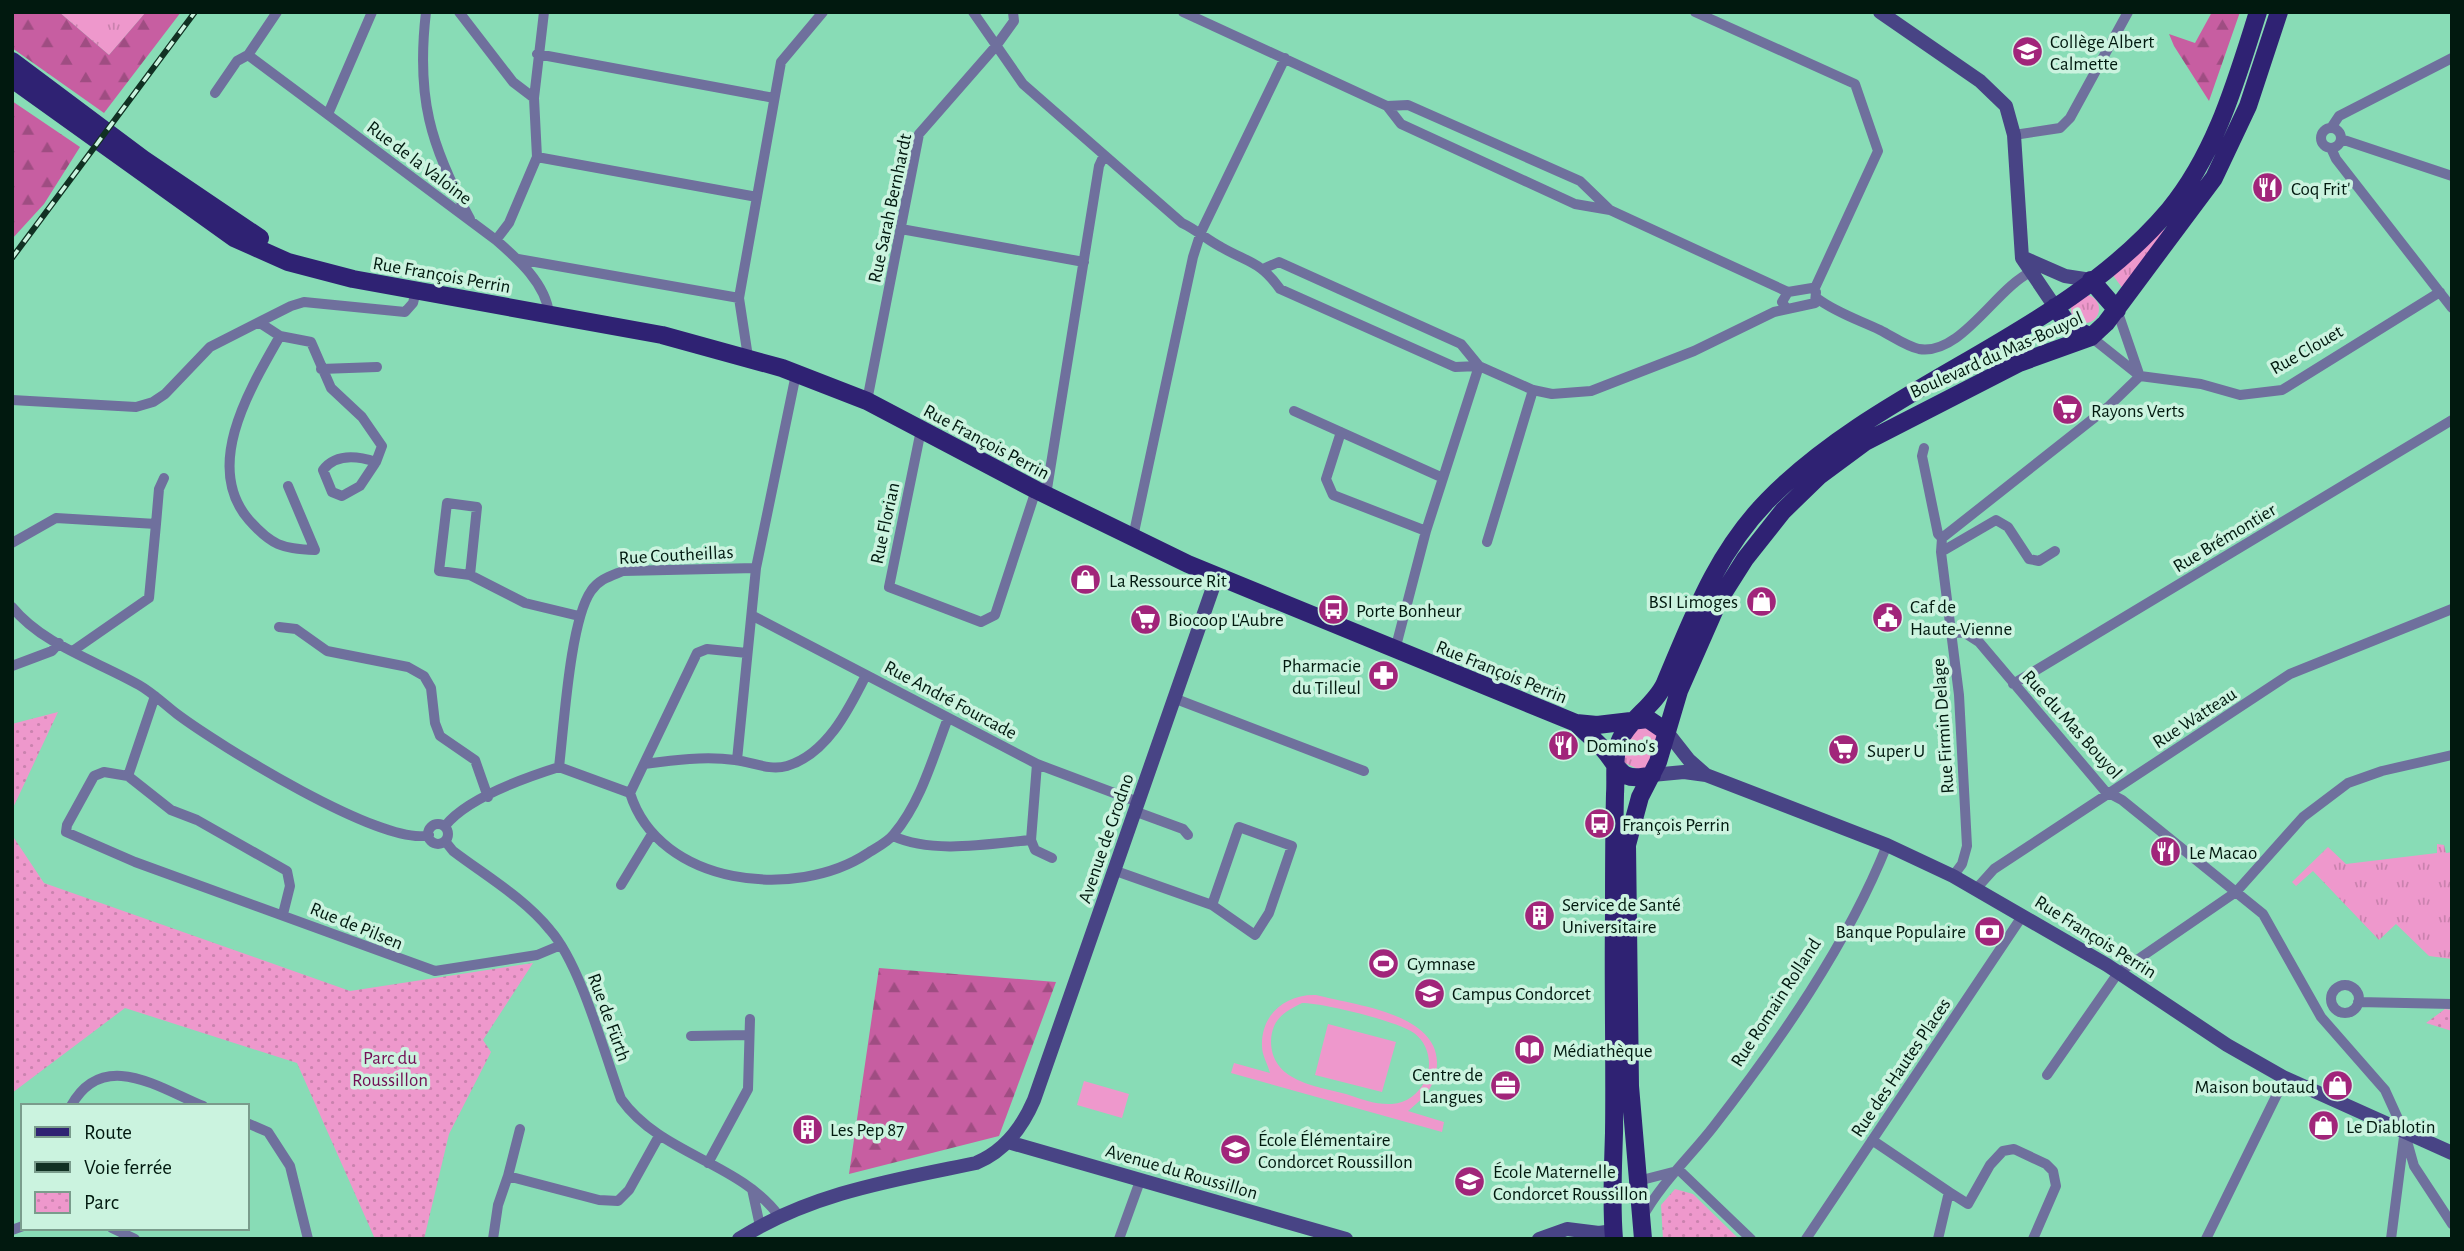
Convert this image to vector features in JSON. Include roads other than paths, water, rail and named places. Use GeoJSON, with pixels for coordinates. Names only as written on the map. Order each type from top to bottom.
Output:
{"type":"FeatureCollection","features":[{"type":"Feature","properties":{"kind":"main road","name":"Boulevard du Mas-Bouyol"},"geometry":{"type":"LineString","coordinates":[[1635,720],[1663,687],[1699,598],[1714,571],[1766,502],[1850,431],[1880,410],[1946,376],[2094,283],[2168,211],[2200,166],[2227,107],[2258,12]]}},
{"type":"Feature","properties":{"kind":"main road","name":"Boulevard du Mas-Bouyol"},"geometry":{"type":"LineString","coordinates":[[1667,732],[1679,691],[1719,600],[1761,537],[1819,476],[1865,442],[1917,412],[2019,363],[2091,337],[2117,310],[2214,178],[2248,106],[2279,12]]}},
{"type":"Feature","properties":{"kind":"main road"},"geometry":{"type":"LineString","coordinates":[[12,61],[99,135]]}},
{"type":"Feature","properties":{"kind":"main road"},"geometry":{"type":"LineString","coordinates":[[12,79],[99,135]]}},
{"type":"Feature","properties":{"kind":"main road","name":"Rue François Perrin"},"geometry":{"type":"LineString","coordinates":[[99,135],[234,238],[288,262],[353,279],[662,335],[796,374],[867,401],[1041,493],[1217,576],[1395,650],[1576,723],[1597,726],[1648,719],[1667,732]]}},
{"type":"Feature","properties":{"kind":"main road"},"geometry":{"type":"LineString","coordinates":[[2094,283],[2117,310]]}},
{"type":"Feature","properties":{"kind":"main road"},"geometry":{"type":"LineString","coordinates":[[2055,307],[2070,327],[2091,337]]}},
{"type":"Feature","properties":{"kind":"main road"},"geometry":{"type":"LineString","coordinates":[[1624,1228],[1626,1191],[1616,768],[1622,735],[1635,720]]}},
{"type":"Feature","properties":{"kind":"main road","name":"Rue François Perrin"},"geometry":{"type":"LineString","coordinates":[[1576,723],[1605,751],[1616,768],[1634,778],[1652,775]]}},
{"type":"Feature","properties":{"kind":"main road"},"geometry":{"type":"LineString","coordinates":[[1624,1228],[1629,1051],[1627,845],[1640,797],[1652,775],[1667,732]]}},
{"type":"Feature","properties":{"kind":"main road"},"geometry":{"type":"LineString","coordinates":[[1624,1228],[1643,1239]]}},
{"type":"Feature","properties":{"kind":"street"},"geometry":{"type":"LineString","coordinates":[[215,93],[237,61],[248,55],[277,12]]}},
{"type":"Feature","properties":{"kind":"street"},"geometry":{"type":"LineString","coordinates":[[328,114],[372,12]]}},
{"type":"Feature","properties":{"kind":"street"},"geometry":{"type":"LineString","coordinates":[[426,12],[424,104],[448,178],[471,221]]}},
{"type":"Feature","properties":{"kind":"street"},"geometry":{"type":"LineString","coordinates":[[459,12],[513,82],[534,98]]}},
{"type":"Feature","properties":{"kind":"street"},"geometry":{"type":"LineString","coordinates":[[496,240],[509,223],[537,157],[534,98],[537,54],[544,12]]}},
{"type":"Feature","properties":{"kind":"street"},"geometry":{"type":"LineString","coordinates":[[748,358],[738,298],[781,62],[823,12]]}},
{"type":"Feature","properties":{"kind":"street"},"geometry":{"type":"LineString","coordinates":[[973,12],[1023,84],[1182,223],[1201,232],[1218,246],[1265,268],[1285,291],[1455,367],[1479,366],[1533,390],[1552,394],[1591,391],[1695,351],[1786,308],[1816,298],[1878,151],[1855,84],[1695,12]]}},
{"type":"Feature","properties":{"kind":"street","name":"Rue Sarah Bernhardt"},"geometry":{"type":"LineString","coordinates":[[867,401],[919,134],[996,47],[1014,21],[1013,12]]}},
{"type":"Feature","properties":{"kind":"street"},"geometry":{"type":"LineString","coordinates":[[1183,12],[1387,106],[1401,124],[1576,204],[1610,210],[1788,292],[1802,289],[1830,309],[1919,349],[1941,347],[1964,331],[2016,280],[2031,272]]}},
{"type":"Feature","properties":{"kind":"street"},"geometry":{"type":"LineString","coordinates":[[1880,12],[1996,93],[2006,106],[2014,135],[2022,258],[2055,307]]}},
{"type":"Feature","properties":{"kind":"street"},"geometry":{"type":"LineString","coordinates":[[2014,135],[2060,128],[2070,118],[2128,12]]}},
{"type":"Feature","properties":{"kind":"street"},"geometry":{"type":"LineString","coordinates":[[537,54],[774,99]]}},
{"type":"Feature","properties":{"kind":"street","name":"Rue de la Valoine"},"geometry":{"type":"LineString","coordinates":[[248,55],[496,240],[518,259],[547,298],[549,314]]}},
{"type":"Feature","properties":{"kind":"street"},"geometry":{"type":"LineString","coordinates":[[1133,537],[1193,257],[1201,232],[1285,58]]}},
{"type":"Feature","properties":{"kind":"street"},"geometry":{"type":"LineString","coordinates":[[2331,128],[2339,133],[2341,139],[2339,144],[2331,148],[2325,146],[2321,138],[2339,116],[2452,58]]}},
{"type":"Feature","properties":{"kind":"street"},"geometry":{"type":"LineString","coordinates":[[1387,106],[1408,105],[1580,181],[1610,210]]}},
{"type":"Feature","properties":{"kind":"street"},"geometry":{"type":"LineString","coordinates":[[2341,139],[2452,176]]}},
{"type":"Feature","properties":{"kind":"street"},"geometry":{"type":"LineString","coordinates":[[2331,148],[2336,159],[2452,308]]}},
{"type":"Feature","properties":{"kind":"street"},"geometry":{"type":"LineString","coordinates":[[1041,493],[1099,166],[1104,155]]}},
{"type":"Feature","properties":{"kind":"street"},"geometry":{"type":"LineString","coordinates":[[537,157],[757,197]]}},
{"type":"Feature","properties":{"kind":"street"},"geometry":{"type":"LineString","coordinates":[[901,229],[1084,262]]}},
{"type":"Feature","properties":{"kind":"street"},"geometry":{"type":"LineString","coordinates":[[2022,258],[2065,276],[2094,283]]}},
{"type":"Feature","properties":{"kind":"street"},"geometry":{"type":"LineString","coordinates":[[518,259],[738,298]]}},
{"type":"Feature","properties":{"kind":"street"},"geometry":{"type":"LineString","coordinates":[[1265,268],[1279,262],[1461,344],[1479,366]]}},
{"type":"Feature","properties":{"kind":"street"},"geometry":{"type":"LineString","coordinates":[[12,400],[136,407],[166,394],[210,347],[304,302],[405,312],[413,303],[416,290]]}},
{"type":"Feature","properties":{"kind":"street"},"geometry":{"type":"LineString","coordinates":[[1786,308],[1782,302],[1788,292]]}},
{"type":"Feature","properties":{"kind":"street","name":"Rue Clouet"},"geometry":{"type":"LineString","coordinates":[[2140,376],[2193,382],[2240,395],[2282,390],[2440,292]]}},
{"type":"Feature","properties":{"kind":"street"},"geometry":{"type":"LineString","coordinates":[[2117,310],[2140,376]]}},
{"type":"Feature","properties":{"kind":"street"},"geometry":{"type":"LineString","coordinates":[[260,323],[280,336],[311,342],[331,388],[362,417],[382,446],[376,462],[360,486],[342,496],[332,492],[323,470],[329,463],[351,456],[376,462]]}},
{"type":"Feature","properties":{"kind":"street"},"geometry":{"type":"LineString","coordinates":[[280,336],[234,430],[229,472],[231,492],[245,515],[264,537],[286,549],[315,550],[288,486]]}},
{"type":"Feature","properties":{"kind":"street"},"geometry":{"type":"LineString","coordinates":[[2091,337],[2140,376]]}},
{"type":"Feature","properties":{"kind":"street"},"geometry":{"type":"LineString","coordinates":[[1395,650],[1426,531],[1479,366]]}},
{"type":"Feature","properties":{"kind":"street"},"geometry":{"type":"LineString","coordinates":[[321,369],[377,367]]}},
{"type":"Feature","properties":{"kind":"street","name":"Rue Coutheillas"},"geometry":{"type":"LineString","coordinates":[[559,767],[579,616],[592,588],[605,578],[623,572],[756,568],[796,374]]}},
{"type":"Feature","properties":{"kind":"street"},"geometry":{"type":"LineString","coordinates":[[1942,538],[2108,407],[2140,376]]}},
{"type":"Feature","properties":{"kind":"street"},"geometry":{"type":"LineString","coordinates":[[1487,542],[1533,390]]}},
{"type":"Feature","properties":{"kind":"street"},"geometry":{"type":"LineString","coordinates":[[1294,411],[1443,478]]}},
{"type":"Feature","properties":{"kind":"street","name":"Rue Brémontier"},"geometry":{"type":"LineString","coordinates":[[2013,684],[2452,420]]}},
{"type":"Feature","properties":{"kind":"street","name":"Rue Florian"},"geometry":{"type":"LineString","coordinates":[[921,430],[889,587],[981,622],[989,620],[995,615],[1041,493]]}},
{"type":"Feature","properties":{"kind":"street"},"geometry":{"type":"LineString","coordinates":[[1341,432],[1326,479],[1333,495],[1426,531]]}},
{"type":"Feature","properties":{"kind":"street","name":"Rue Firmin Delage"},"geometry":{"type":"LineString","coordinates":[[1924,448],[1922,456],[1938,534],[1942,538],[1941,552],[1953,632],[1967,846],[1962,864],[1952,876]]}},
{"type":"Feature","properties":{"kind":"street"},"geometry":{"type":"LineString","coordinates":[[74,650],[149,598],[159,489],[164,478]]}},
{"type":"Feature","properties":{"kind":"street"},"geometry":{"type":"LineString","coordinates":[[470,575],[477,507],[447,503],[439,571],[470,575],[525,603],[579,616]]}},
{"type":"Feature","properties":{"kind":"street"},"geometry":{"type":"LineString","coordinates":[[12,543],[56,518],[156,524]]}},
{"type":"Feature","properties":{"kind":"street"},"geometry":{"type":"LineString","coordinates":[[1941,552],[1996,520],[2008,527],[2029,559],[2039,561],[2055,551]]}},
{"type":"Feature","properties":{"kind":"street"},"geometry":{"type":"LineString","coordinates":[[737,760],[756,568]]}},
{"type":"Feature","properties":{"kind":"street","name":"Avenue de Grodno"},"geometry":{"type":"LineString","coordinates":[[1008,1142],[1029,1112],[1217,576]]}},
{"type":"Feature","properties":{"kind":"street"},"geometry":{"type":"LineString","coordinates":[[13,608],[24,622],[155,696],[177,714],[315,799],[409,836],[429,835]]}},
{"type":"Feature","properties":{"kind":"street","name":"Rue Watteau"},"geometry":{"type":"LineString","coordinates":[[1976,889],[1994,869],[2290,674],[2452,609]]}},
{"type":"Feature","properties":{"kind":"street","name":"Rue André Fourcade"},"geometry":{"type":"LineString","coordinates":[[752,616],[1037,764],[1183,829],[1188,835]]}},
{"type":"Feature","properties":{"kind":"street"},"geometry":{"type":"LineString","coordinates":[[279,627],[296,629],[327,652],[408,667],[424,676],[431,688],[435,723],[440,736],[475,760],[488,797]]}},
{"type":"Feature","properties":{"kind":"street","name":"Rue du Mas Bouyol"},"geometry":{"type":"LineString","coordinates":[[1953,632],[1973,636],[2105,791],[2111,793],[2263,914],[2321,1017],[2385,1090],[2405,1134],[2414,1166],[2452,1224]]}},
{"type":"Feature","properties":{"kind":"street"},"geometry":{"type":"LineString","coordinates":[[12,666],[52,651],[59,643]]}},
{"type":"Feature","properties":{"kind":"street"},"geometry":{"type":"LineString","coordinates":[[747,653],[707,649],[697,653],[631,793],[636,812],[652,834],[694,863],[740,879],[787,880],[848,867],[893,836],[920,792],[948,718]]}},
{"type":"Feature","properties":{"kind":"street"},"geometry":{"type":"LineString","coordinates":[[644,764],[692,758],[737,760],[758,767],[788,766],[823,744],[844,717],[866,675]]}},
{"type":"Feature","properties":{"kind":"street"},"geometry":{"type":"LineString","coordinates":[[155,696],[128,776],[104,772],[94,776],[67,825],[66,832],[135,862],[283,914]]}},
{"type":"Feature","properties":{"kind":"street"},"geometry":{"type":"LineString","coordinates":[[1176,699],[1364,771]]}},
{"type":"Feature","properties":{"kind":"street","name":"Rue François Perrin"},"geometry":{"type":"LineString","coordinates":[[1667,732],[1706,775]]}},
{"type":"Feature","properties":{"kind":"street"},"geometry":{"type":"LineString","coordinates":[[2047,1075],[2118,972],[2236,892],[2303,817],[2348,783],[2382,771],[2452,755]]}},
{"type":"Feature","properties":{"kind":"street"},"geometry":{"type":"LineString","coordinates":[[1037,764],[1031,840],[1035,850],[1052,858]]}},
{"type":"Feature","properties":{"kind":"street"},"geometry":{"type":"LineString","coordinates":[[445,826],[455,814],[521,779],[559,767],[631,793]]}},
{"type":"Feature","properties":{"kind":"street","name":"Rue François Perrin"},"geometry":{"type":"LineString","coordinates":[[1652,775],[1684,772],[1706,775],[1887,845],[1952,876],[2023,915],[2118,972],[2227,1045],[2285,1078],[2452,1153]]}},
{"type":"Feature","properties":{"kind":"street","name":"Rue de Pilsen"},"geometry":{"type":"LineString","coordinates":[[128,776],[171,810],[197,820],[287,871],[290,886],[283,914],[413,966],[435,971],[537,955],[561,945]]}},
{"type":"Feature","properties":{"kind":"street"},"geometry":{"type":"LineString","coordinates":[[429,835],[432,826],[445,826]]}},
{"type":"Feature","properties":{"kind":"street"},"geometry":{"type":"LineString","coordinates":[[429,835],[435,843],[445,841],[448,834],[445,826]]}},
{"type":"Feature","properties":{"kind":"street"},"geometry":{"type":"LineString","coordinates":[[1113,870],[1212,905],[1255,935],[1269,913],[1292,846],[1238,827],[1212,905]]}},
{"type":"Feature","properties":{"kind":"street"},"geometry":{"type":"LineString","coordinates":[[621,885],[652,834]]}},
{"type":"Feature","properties":{"kind":"street"},"geometry":{"type":"LineString","coordinates":[[893,836],[911,845],[991,844],[1031,840]]}},
{"type":"Feature","properties":{"kind":"street","name":"Rue de Fürth"},"geometry":{"type":"LineString","coordinates":[[445,841],[453,851],[532,911],[561,945],[571,962],[621,1099],[635,1118],[659,1136],[762,1194],[779,1216]]}},
{"type":"Feature","properties":{"kind":"street","name":"Rue Romain Rolland"},"geometry":{"type":"LineString","coordinates":[[1624,1228],[1659,1188],[1679,1170],[1763,1060],[1862,905],[1887,845]]}},
{"type":"Feature","properties":{"kind":"street","name":"Rue des Hautes Places"},"geometry":{"type":"LineString","coordinates":[[1806,1239],[2023,915]]}},
{"type":"Feature","properties":{"kind":"street"},"geometry":{"type":"LineString","coordinates":[[2342,985],[2355,989],[2358,1002],[2350,1012],[2341,1012],[2334,1007],[2332,994],[2342,985]]}},
{"type":"Feature","properties":{"kind":"street"},"geometry":{"type":"LineString","coordinates":[[2358,1002],[2452,1004]]}},
{"type":"Feature","properties":{"kind":"street"},"geometry":{"type":"LineString","coordinates":[[2321,1017],[2334,1007]]}},
{"type":"Feature","properties":{"kind":"street"},"geometry":{"type":"LineString","coordinates":[[708,1163],[748,1089],[750,1019]]}},
{"type":"Feature","properties":{"kind":"street"},"geometry":{"type":"LineString","coordinates":[[691,1036],[749,1035]]}},
{"type":"Feature","properties":{"kind":"street"},"geometry":{"type":"LineString","coordinates":[[73,1104],[97,1078],[124,1074],[199,1104]]}},
{"type":"Feature","properties":{"kind":"street"},"geometry":{"type":"LineString","coordinates":[[2206,1239],[2285,1078]]}},
{"type":"Feature","properties":{"kind":"street"},"geometry":{"type":"LineString","coordinates":[[248,1123],[268,1132],[290,1166],[308,1239]]}},
{"type":"Feature","properties":{"kind":"street"},"geometry":{"type":"LineString","coordinates":[[492,1239],[498,1205],[520,1129]]}},
{"type":"Feature","properties":{"kind":"street"},"geometry":{"type":"LineString","coordinates":[[2390,1239],[2405,1134]]}},
{"type":"Feature","properties":{"kind":"street"},"geometry":{"type":"LineString","coordinates":[[508,1176],[599,1200],[618,1201],[629,1190],[659,1136]]}},
{"type":"Feature","properties":{"kind":"street"},"geometry":{"type":"LineString","coordinates":[[1872,1140],[1968,1204],[1990,1165],[2003,1151],[2014,1149],[2046,1164],[2053,1171],[2056,1186],[2033,1239]]}},
{"type":"Feature","properties":{"kind":"street"},"geometry":{"type":"LineString","coordinates":[[739,1239],[779,1216],[847,1191],[976,1163],[1008,1142]]}},
{"type":"Feature","properties":{"kind":"street","name":"Avenue du Roussillon"},"geometry":{"type":"LineString","coordinates":[[1008,1142],[1346,1239]]}},
{"type":"Feature","properties":{"kind":"street"},"geometry":{"type":"LineString","coordinates":[[1626,1191],[1679,1170],[1751,1239]]}},
{"type":"Feature","properties":{"kind":"street"},"geometry":{"type":"LineString","coordinates":[[1119,1239],[1139,1181]]}},
{"type":"Feature","properties":{"kind":"street"},"geometry":{"type":"LineString","coordinates":[[752,1189],[760,1226]]}},
{"type":"Feature","properties":{"kind":"street"},"geometry":{"type":"LineString","coordinates":[[1938,1239],[1949,1192]]}},
{"type":"Feature","properties":{"kind":"street"},"geometry":{"type":"LineString","coordinates":[[1539,1239],[1567,1229],[1598,1233],[1624,1228]]}},
{"type":"Feature","properties":{"kind":"street"},"geometry":{"type":"LineString","coordinates":[[116,1230],[135,1239]]}},
{"type":"Feature","properties":{"kind":"railway"},"geometry":{"type":"LineString","coordinates":[[12,258],[195,12]]}},
{"type":"Feature","properties":{"kind":"place","name":"Collège Albert Calmette"},"geometry":{"type":"Point","coordinates":[2027,52]}},
{"type":"Feature","properties":{"kind":"place","name":"Coq Frit'"},"geometry":{"type":"Point","coordinates":[2268,188]}},
{"type":"Feature","properties":{"kind":"place","name":"Rayons Verts"},"geometry":{"type":"Point","coordinates":[2068,410]}},
{"type":"Feature","properties":{"kind":"place","name":"La Ressource Rit"},"geometry":{"type":"Point","coordinates":[1086,580]}},
{"type":"Feature","properties":{"kind":"place","name":"BSI Limoges"},"geometry":{"type":"Point","coordinates":[1761,601]}},
{"type":"Feature","properties":{"kind":"place","name":"Porte Bonheur"},"geometry":{"type":"Point","coordinates":[1333,610]}},
{"type":"Feature","properties":{"kind":"place","name":"Caf de Haute-Vienne"},"geometry":{"type":"Point","coordinates":[1887,617]}},
{"type":"Feature","properties":{"kind":"place","name":"Biocoop L'Aubre"},"geometry":{"type":"Point","coordinates":[1145,619]}},
{"type":"Feature","properties":{"kind":"place","name":"Pharmacie du Tilleul"},"geometry":{"type":"Point","coordinates":[1384,676]}},
{"type":"Feature","properties":{"kind":"place","name":"Domino's"},"geometry":{"type":"Point","coordinates":[1563,745]}},
{"type":"Feature","properties":{"kind":"place","name":"Super U"},"geometry":{"type":"Point","coordinates":[1844,750]}},
{"type":"Feature","properties":{"kind":"place","name":"François Perrin"},"geometry":{"type":"Point","coordinates":[1599,824]}},
{"type":"Feature","properties":{"kind":"place","name":"Le Macao"},"geometry":{"type":"Point","coordinates":[2166,852]}},
{"type":"Feature","properties":{"kind":"place","name":"Service de Santé Universitaire"},"geometry":{"type":"Point","coordinates":[1539,915]}},
{"type":"Feature","properties":{"kind":"place","name":"Banque Populaire"},"geometry":{"type":"Point","coordinates":[1989,931]}},
{"type":"Feature","properties":{"kind":"place","name":"Gymnase"},"geometry":{"type":"Point","coordinates":[1384,963]}},
{"type":"Feature","properties":{"kind":"place","name":"Campus Condorcet"},"geometry":{"type":"Point","coordinates":[1429,993]}},
{"type":"Feature","properties":{"kind":"place","name":"Médiathèque"},"geometry":{"type":"Point","coordinates":[1530,1050]}},
{"type":"Feature","properties":{"kind":"place","name":"Centre de Langues"},"geometry":{"type":"Point","coordinates":[1506,1085]}},
{"type":"Feature","properties":{"kind":"place","name":"Maison boutaud"},"geometry":{"type":"Point","coordinates":[2338,1086]}},
{"type":"Feature","properties":{"kind":"place","name":"Le Diablotin"},"geometry":{"type":"Point","coordinates":[2323,1126]}},
{"type":"Feature","properties":{"kind":"place","name":"Les Pep 87"},"geometry":{"type":"Point","coordinates":[807,1129]}},
{"type":"Feature","properties":{"kind":"place","name":"École Élémentaire Condorcet Roussillon"},"geometry":{"type":"Point","coordinates":[1235,1150]}},
{"type":"Feature","properties":{"kind":"place","name":"École Maternelle Condorcet Roussillon"},"geometry":{"type":"Point","coordinates":[1470,1182]}},
{"type":"Feature","properties":{"kind":"park label","name":"Parc du Roussillon"},"geometry":{"type":"Point","coordinates":[390,1068]}}]}
